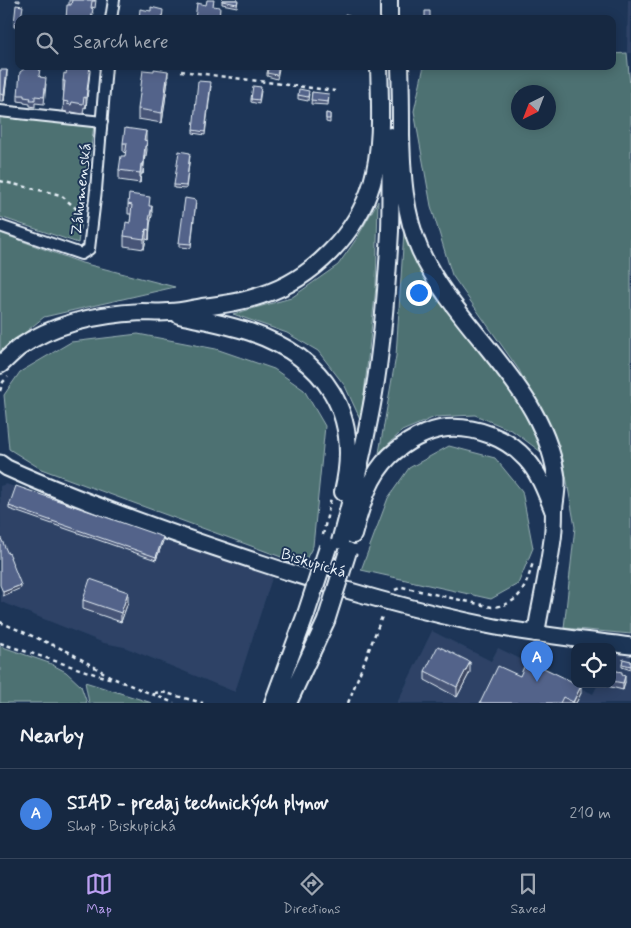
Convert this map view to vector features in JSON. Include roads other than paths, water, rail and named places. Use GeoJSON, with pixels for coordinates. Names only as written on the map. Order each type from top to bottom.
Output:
{"type":"FeatureCollection","features":[{"type":"Feature","properties":{"kind":"main road"},"geometry":{"type":"LineString","coordinates":[[378,0],[378,15]]}},
{"type":"Feature","properties":{"kind":"main road"},"geometry":{"type":"LineString","coordinates":[[388,0],[389,15]]}},
{"type":"Feature","properties":{"kind":"main road"},"geometry":{"type":"LineString","coordinates":[[399,0],[399,15]]}},
{"type":"Feature","properties":{"kind":"main road"},"geometry":{"type":"LineString","coordinates":[[6,369],[19,348],[38,336],[62,326],[88,318],[114,314],[169,312],[261,296],[289,284],[313,268],[334,248],[355,219],[372,184],[380,133],[379,70]]}},
{"type":"Feature","properties":{"kind":"main road"},"geometry":{"type":"LineString","coordinates":[[280,702],[316,617],[335,546],[352,496],[374,392],[381,342],[390,230],[390,70]]}},
{"type":"Feature","properties":{"kind":"main road"},"geometry":{"type":"LineString","coordinates":[[400,70],[402,171],[410,220],[419,248],[432,274],[450,300],[529,403],[551,452],[557,477],[552,542],[536,633]]}},
{"type":"Feature","properties":{"kind":"main road"},"geometry":{"type":"LineString","coordinates":[[169,312],[229,326],[271,341],[309,364],[324,380],[335,397],[343,416],[348,440],[346,479],[335,546]]}},
{"type":"Feature","properties":{"kind":"main road"},"geometry":{"type":"LineString","coordinates":[[335,546],[365,497],[370,484],[389,457],[408,442],[427,433],[447,428],[468,429],[489,434],[509,444],[527,459],[541,480],[554,513]]}},
{"type":"Feature","properties":{"kind":"street"},"geometry":{"type":"LineString","coordinates":[[112,15],[114,0]]}},
{"type":"Feature","properties":{"kind":"street","name":"Záhumenská"},"geometry":{"type":"LineString","coordinates":[[0,226],[81,254],[89,249],[106,70]]}},
{"type":"Feature","properties":{"kind":"street"},"geometry":{"type":"LineString","coordinates":[[0,112],[102,122]]}},
{"type":"Feature","properties":{"kind":"street","name":"Biskupická"},"geometry":{"type":"LineString","coordinates":[[0,463],[54,489],[207,545],[306,578],[388,602],[496,627],[631,646]]}},
{"type":"Feature","properties":{"kind":"place","name":"SIAD - predaj technických plynov"},"geometry":{"type":"Point","coordinates":[537,682]}}]}
